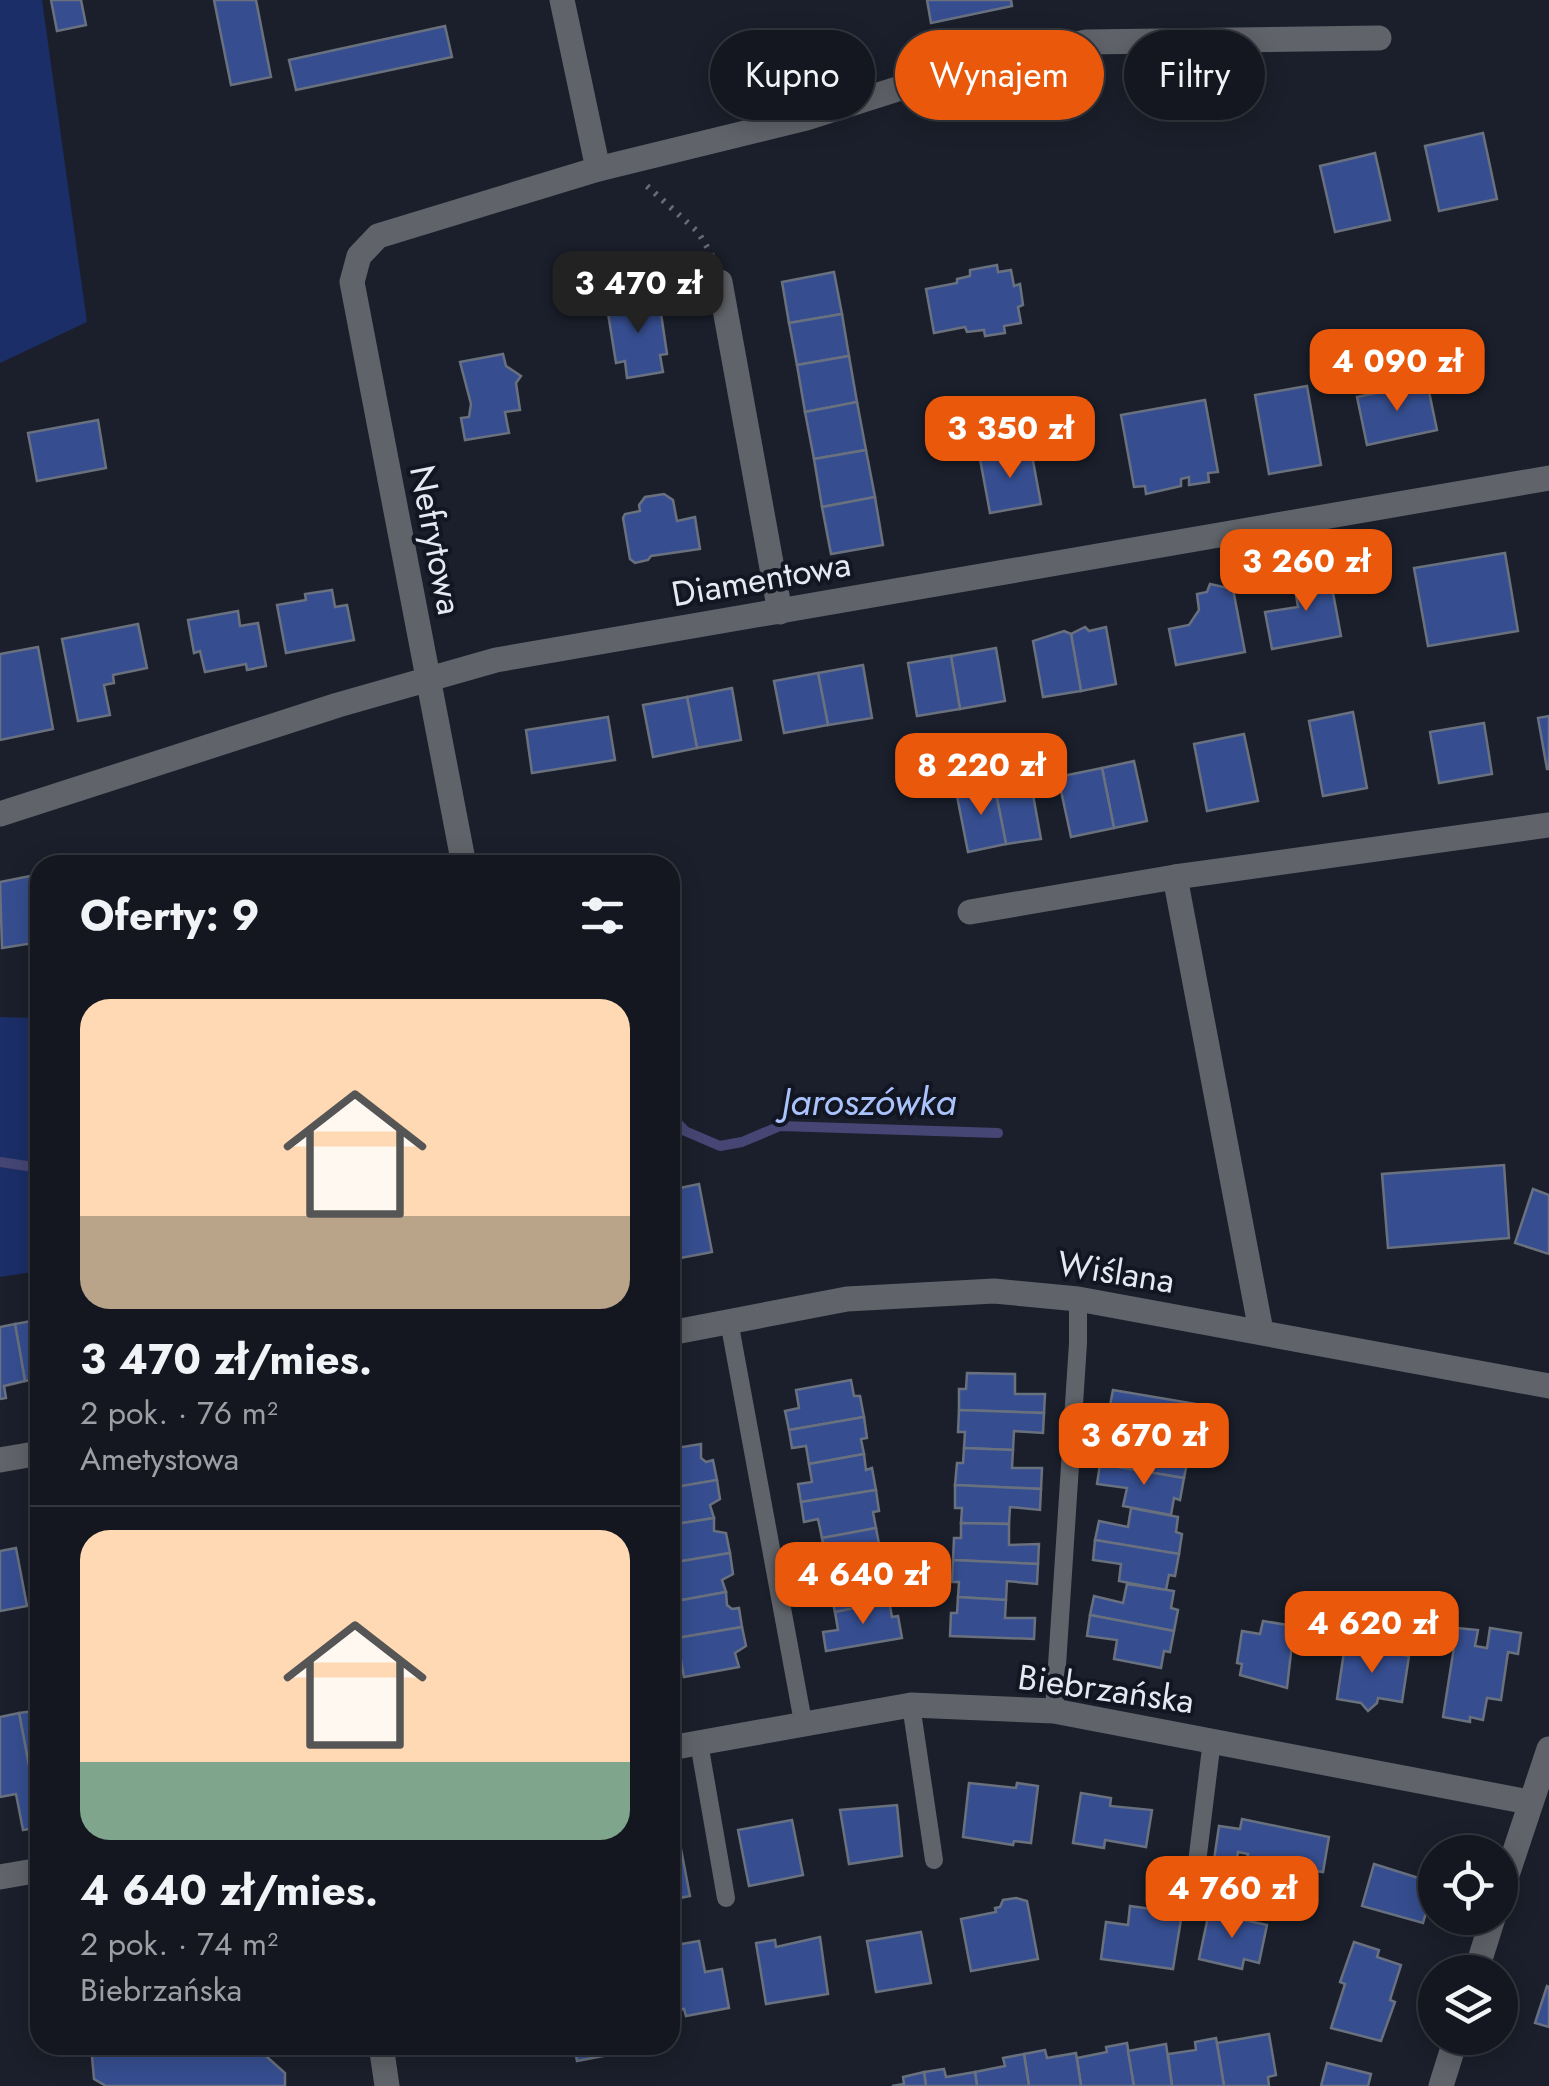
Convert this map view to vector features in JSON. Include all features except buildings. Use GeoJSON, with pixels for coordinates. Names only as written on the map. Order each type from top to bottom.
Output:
{"type":"FeatureCollection","features":[{"type":"Feature","properties":{"kind":"street"},"geometry":{"type":"LineString","coordinates":[[562,0],[610,166],[806,118],[932,78],[1086,42],[1379,38]]}},
{"type":"Feature","properties":{"kind":"street","name":"Nefrytowa"},"geometry":{"type":"LineString","coordinates":[[462,855],[352,282],[359,256],[378,236],[610,166]]}},
{"type":"Feature","properties":{"kind":"street"},"geometry":{"type":"LineString","coordinates":[[720,282],[780,612]]}},
{"type":"Feature","properties":{"kind":"street","name":"Diamentowa"},"geometry":{"type":"LineString","coordinates":[[0,814],[319,711],[496,660],[1549,478]]}},
{"type":"Feature","properties":{"kind":"street"},"geometry":{"type":"LineString","coordinates":[[970,912],[1176,877],[1549,824]]}},
{"type":"Feature","properties":{"kind":"street"},"geometry":{"type":"LineString","coordinates":[[1176,877],[1261,1331]]}},
{"type":"Feature","properties":{"kind":"street","name":"Wiślana"},"geometry":{"type":"LineString","coordinates":[[680,1330],[866,1298],[994,1291],[1078,1299],[1549,1386]]}},
{"type":"Feature","properties":{"kind":"street"},"geometry":{"type":"LineString","coordinates":[[0,1460],[30,1454]]}},
{"type":"Feature","properties":{"kind":"street","name":"Biebrzańska"},"geometry":{"type":"LineString","coordinates":[[680,1746],[911,1705],[1054,1711],[1529,1802]]}},
{"type":"Feature","properties":{"kind":"street"},"geometry":{"type":"LineString","coordinates":[[1518,1838],[1549,1748]]}},
{"type":"Feature","properties":{"kind":"street"},"geometry":{"type":"LineString","coordinates":[[0,1878],[30,1872]]}},
{"type":"Feature","properties":{"kind":"street"},"geometry":{"type":"LineString","coordinates":[[382,2055],[387,2086]]}},
{"type":"Feature","properties":{"kind":"street"},"geometry":{"type":"LineString","coordinates":[[1440,2086],[1450,2055]]}},
{"type":"Feature","properties":{"kind":"lane"},"geometry":{"type":"LineString","coordinates":[[1054,1711],[1078,1299]]}},
{"type":"Feature","properties":{"kind":"lane"},"geometry":{"type":"LineString","coordinates":[[730,1321],[803,1722]]}},
{"type":"Feature","properties":{"kind":"lane"},"geometry":{"type":"LineString","coordinates":[[911,1705],[934,1860]]}},
{"type":"Feature","properties":{"kind":"lane"},"geometry":{"type":"LineString","coordinates":[[1195,1878],[1212,1740]]}},
{"type":"Feature","properties":{"kind":"lane"},"geometry":{"type":"LineString","coordinates":[[698,1743],[726,1898]]}},
{"type":"Feature","properties":{"kind":"path"},"geometry":{"type":"LineString","coordinates":[[610,166],[698,232],[710,250],[720,282]]}},
{"type":"Feature","properties":{"kind":"shaded area"},"geometry":{"type":"Polygon","coordinates":[[[0,0],[42,0],[87,322],[0,363],[0,0]]]}},
{"type":"Feature","properties":{"kind":"shaded area"},"geometry":{"type":"Polygon","coordinates":[[[0,1017],[30,1018],[30,1272],[0,1277],[0,1017]]]}},
{"type":"Feature","properties":{"kind":"waterway","name":"Jaroszówka"},"geometry":{"type":"LineString","coordinates":[[680,1126],[720,1146],[742,1142],[780,1126],[998,1133]]}},
{"type":"Feature","properties":{"kind":"waterway","name":"Jaroszówka"},"geometry":{"type":"LineString","coordinates":[[0,1162],[30,1166]]}}]}
